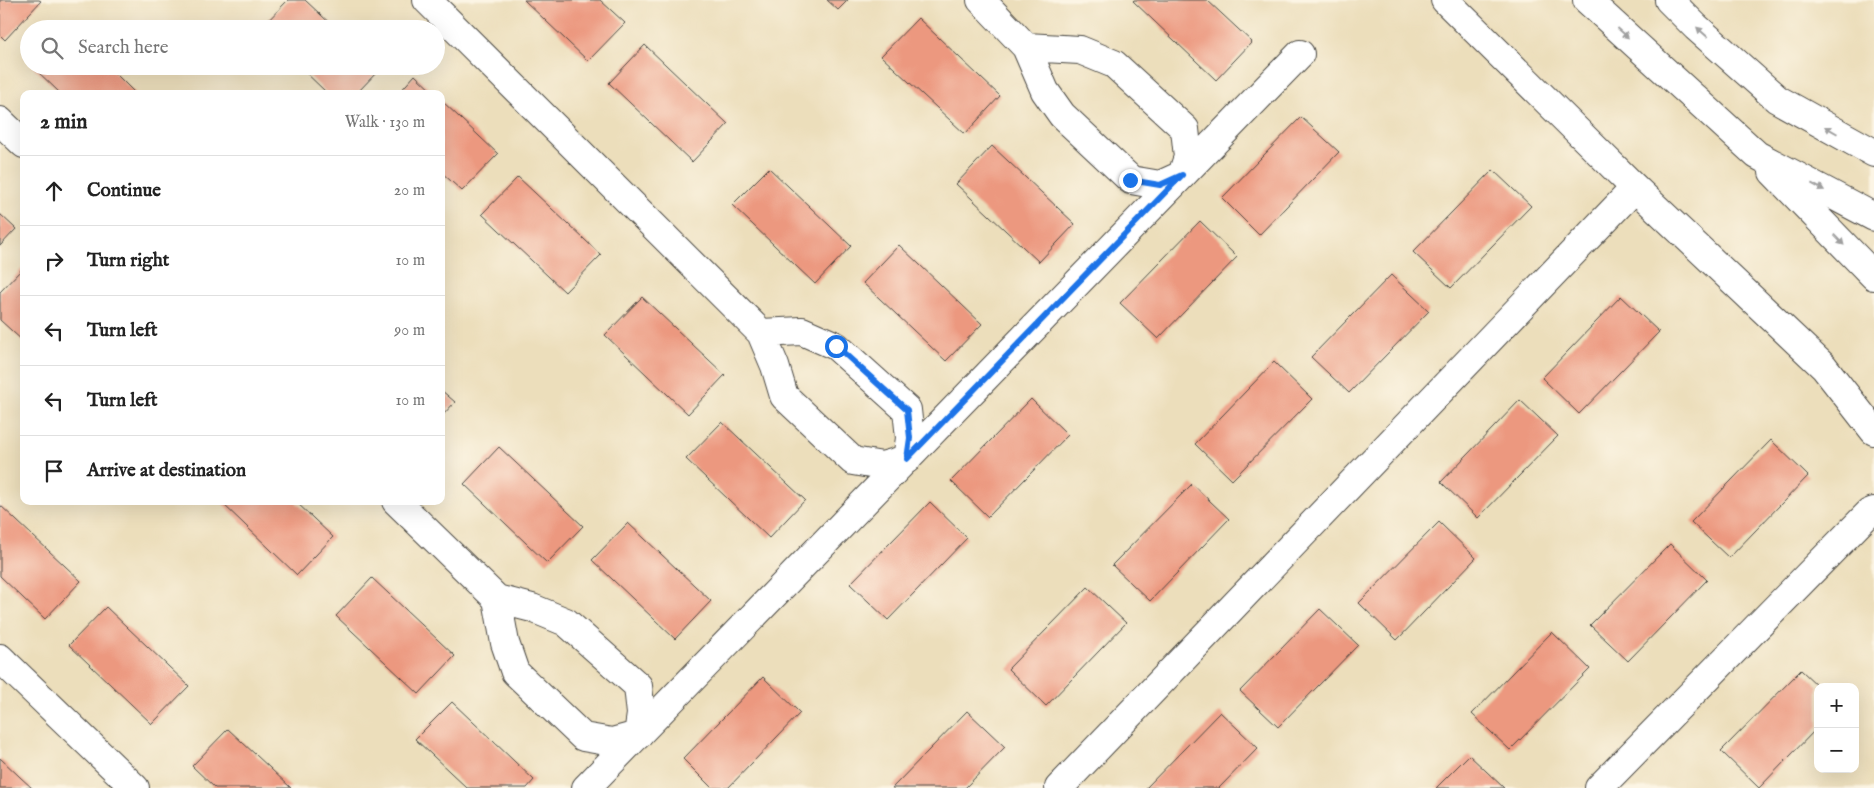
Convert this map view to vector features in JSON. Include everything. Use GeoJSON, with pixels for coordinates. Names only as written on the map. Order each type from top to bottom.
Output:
{"type":"FeatureCollection","features":[{"type":"Feature","properties":{"kind":"street"},"geometry":{"type":"LineString","coordinates":[[426,0],[761,333],[775,366],[784,396],[853,461],[882,466],[907,459]]}},
{"type":"Feature","properties":{"kind":"street"},"geometry":{"type":"LineString","coordinates":[[981,0],[1026,47],[1045,91],[1062,115],[1130,180],[1160,185],[1182,175],[1188,157],[1185,129],[1114,64],[1080,50],[1026,47]]}},
{"type":"Feature","properties":{"kind":"street"},"geometry":{"type":"LineString","coordinates":[[1445,0],[1635,188],[1824,367],[1874,430]]}},
{"type":"Feature","properties":{"kind":"street"},"geometry":{"type":"LineString","coordinates":[[1587,0],[1756,155],[1874,276]]}},
{"type":"Feature","properties":{"kind":"street"},"geometry":{"type":"LineString","coordinates":[[1669,0],[1696,28],[1778,98],[1874,153]]}},
{"type":"Feature","properties":{"kind":"street"},"geometry":{"type":"LineString","coordinates":[[586,788],[1300,54]]}},
{"type":"Feature","properties":{"kind":"street"},"geometry":{"type":"LineString","coordinates":[[0,121],[20,140]]}},
{"type":"Feature","properties":{"kind":"street"},"geometry":{"type":"LineString","coordinates":[[1756,155],[1874,217]]}},
{"type":"Feature","properties":{"kind":"street"},"geometry":{"type":"LineString","coordinates":[[1059,788],[1635,188]]}},
{"type":"Feature","properties":{"kind":"street"},"geometry":{"type":"LineString","coordinates":[[761,333],[802,332],[836,346],[907,410],[910,438],[907,459]]}},
{"type":"Feature","properties":{"kind":"street"},"geometry":{"type":"LineString","coordinates":[[400,505],[498,599],[532,608],[566,622],[638,686],[641,714],[638,735]]}},
{"type":"Feature","properties":{"kind":"street"},"geometry":{"type":"LineString","coordinates":[[1599,788],[1869,513],[1874,511]]}},
{"type":"Feature","properties":{"kind":"street"},"geometry":{"type":"LineString","coordinates":[[498,599],[505,642],[515,672],[583,737],[612,742],[638,735]]}},
{"type":"Feature","properties":{"kind":"street"},"geometry":{"type":"LineString","coordinates":[[0,658],[135,788]]}},
{"type":"Feature","properties":{"kind":"building"},"geometry":{"type":"Polygon","coordinates":[[[0,0],[41,1],[23,20],[20,20],[20,24],[5,40],[0,35],[0,0]]]}},
{"type":"Feature","properties":{"kind":"building"},"geometry":{"type":"Polygon","coordinates":[[[288,0],[305,0],[326,20],[269,20],[288,0]]]}},
{"type":"Feature","properties":{"kind":"building"},"geometry":{"type":"Polygon","coordinates":[[[524,0],[600,0],[625,23],[588,61],[524,0]]]}},
{"type":"Feature","properties":{"kind":"building"},"geometry":{"type":"Polygon","coordinates":[[[827,0],[848,0],[838,10],[827,0]]]}},
{"type":"Feature","properties":{"kind":"building"},"geometry":{"type":"Polygon","coordinates":[[[1134,0],[1207,0],[1252,42],[1216,80],[1134,0]]]}},
{"type":"Feature","properties":{"kind":"building"},"geometry":{"type":"Polygon","coordinates":[[[918,18],[1000,96],[965,134],[881,56],[918,18]]]}},
{"type":"Feature","properties":{"kind":"building"},"geometry":{"type":"Polygon","coordinates":[[[645,45],[728,124],[692,162],[609,83],[645,45]]]}},
{"type":"Feature","properties":{"kind":"building"},"geometry":{"type":"Polygon","coordinates":[[[41,75],[117,75],[132,90],[57,90],[41,75]]]}},
{"type":"Feature","properties":{"kind":"building"},"geometry":{"type":"Polygon","coordinates":[[[308,75],[374,75],[360,90],[324,90],[308,75]]]}},
{"type":"Feature","properties":{"kind":"building"},"geometry":{"type":"Polygon","coordinates":[[[415,75],[431,90],[402,90],[415,75]]]}},
{"type":"Feature","properties":{"kind":"building"},"geometry":{"type":"Polygon","coordinates":[[[445,104],[498,154],[462,191],[445,176],[445,104]]]}},
{"type":"Feature","properties":{"kind":"building"},"geometry":{"type":"Polygon","coordinates":[[[1301,117],[1339,152],[1259,235],[1222,198],[1301,117]]]}},
{"type":"Feature","properties":{"kind":"building"},"geometry":{"type":"Polygon","coordinates":[[[992,146],[1075,224],[1039,262],[956,184],[992,146]]]}},
{"type":"Feature","properties":{"kind":"building"},"geometry":{"type":"Polygon","coordinates":[[[769,168],[851,246],[815,284],[732,205],[769,168]]]}},
{"type":"Feature","properties":{"kind":"building"},"geometry":{"type":"Polygon","coordinates":[[[1493,170],[1531,206],[1451,288],[1413,252],[1493,170]]]}},
{"type":"Feature","properties":{"kind":"building"},"geometry":{"type":"Polygon","coordinates":[[[518,177],[601,255],[565,292],[482,214],[518,177]]]}},
{"type":"Feature","properties":{"kind":"building"},"geometry":{"type":"Polygon","coordinates":[[[0,214],[16,229],[0,246],[0,214]]]}},
{"type":"Feature","properties":{"kind":"building"},"geometry":{"type":"Polygon","coordinates":[[[1200,221],[1237,257],[1158,339],[1120,303],[1200,221]]]}},
{"type":"Feature","properties":{"kind":"building"},"geometry":{"type":"Polygon","coordinates":[[[899,245],[982,324],[946,361],[863,283],[899,245]]]}},
{"type":"Feature","properties":{"kind":"building"},"geometry":{"type":"Polygon","coordinates":[[[20,271],[20,338],[0,320],[0,292],[20,271]]]}},
{"type":"Feature","properties":{"kind":"building"},"geometry":{"type":"Polygon","coordinates":[[[1391,275],[1429,311],[1349,393],[1311,357],[1391,275]]]}},
{"type":"Feature","properties":{"kind":"building"},"geometry":{"type":"Polygon","coordinates":[[[1621,296],[1659,332],[1579,414],[1542,378],[1621,296]]]}},
{"type":"Feature","properties":{"kind":"building"},"geometry":{"type":"Polygon","coordinates":[[[642,297],[725,375],[688,414],[605,335],[642,297]]]}},
{"type":"Feature","properties":{"kind":"building"},"geometry":{"type":"Polygon","coordinates":[[[1274,362],[1312,399],[1232,480],[1195,444],[1274,362]]]}},
{"type":"Feature","properties":{"kind":"building"},"geometry":{"type":"Polygon","coordinates":[[[445,393],[455,402],[445,413],[445,393]]]}},
{"type":"Feature","properties":{"kind":"building"},"geometry":{"type":"Polygon","coordinates":[[[1031,399],[1068,435],[988,517],[951,481],[1031,399]]]}},
{"type":"Feature","properties":{"kind":"building"},"geometry":{"type":"Polygon","coordinates":[[[1520,400],[1558,436],[1478,518],[1441,482],[1520,400]]]}},
{"type":"Feature","properties":{"kind":"building"},"geometry":{"type":"Polygon","coordinates":[[[722,422],[805,500],[769,538],[686,459],[722,422]]]}},
{"type":"Feature","properties":{"kind":"building"},"geometry":{"type":"Polygon","coordinates":[[[1771,440],[1808,476],[1729,558],[1691,522],[1771,440]]]}},
{"type":"Feature","properties":{"kind":"building"},"geometry":{"type":"Polygon","coordinates":[[[499,447],[583,526],[547,563],[464,484],[499,447]]]}},
{"type":"Feature","properties":{"kind":"building"},"geometry":{"type":"Polygon","coordinates":[[[1192,484],[1229,519],[1150,601],[1112,565],[1192,484]]]}},
{"type":"Feature","properties":{"kind":"building"},"geometry":{"type":"Polygon","coordinates":[[[930,502],[967,538],[888,620],[850,584],[930,502]]]}},
{"type":"Feature","properties":{"kind":"building"},"geometry":{"type":"Polygon","coordinates":[[[0,505],[81,581],[45,619],[0,576],[0,505]]]}},
{"type":"Feature","properties":{"kind":"building"},"geometry":{"type":"Polygon","coordinates":[[[224,505],[299,505],[333,537],[297,575],[224,505]]]}},
{"type":"Feature","properties":{"kind":"building"},"geometry":{"type":"Polygon","coordinates":[[[1439,522],[1476,558],[1397,640],[1359,603],[1439,522]]]}},
{"type":"Feature","properties":{"kind":"building"},"geometry":{"type":"Polygon","coordinates":[[[628,523],[711,601],[675,639],[592,560],[628,523]]]}},
{"type":"Feature","properties":{"kind":"building"},"geometry":{"type":"Polygon","coordinates":[[[1670,544],[1707,580],[1628,661],[1590,625],[1670,544]]]}},
{"type":"Feature","properties":{"kind":"building"},"geometry":{"type":"Polygon","coordinates":[[[372,578],[455,656],[419,694],[336,616],[372,578]]]}},
{"type":"Feature","properties":{"kind":"building"},"geometry":{"type":"Polygon","coordinates":[[[1088,587],[1126,623],[1046,706],[1008,669],[1088,587]]]}},
{"type":"Feature","properties":{"kind":"building"},"geometry":{"type":"Polygon","coordinates":[[[106,607],[189,686],[152,724],[69,645],[106,607]]]}},
{"type":"Feature","properties":{"kind":"building"},"geometry":{"type":"Polygon","coordinates":[[[1320,609],[1358,645],[1278,727],[1240,691],[1320,609]]]}},
{"type":"Feature","properties":{"kind":"building"},"geometry":{"type":"Polygon","coordinates":[[[1552,632],[1590,669],[1510,750],[1472,714],[1552,632]]]}},
{"type":"Feature","properties":{"kind":"building"},"geometry":{"type":"Polygon","coordinates":[[[1801,670],[1815,683],[1814,731],[1759,788],[1721,751],[1801,670]]]}},
{"type":"Feature","properties":{"kind":"building"},"geometry":{"type":"Polygon","coordinates":[[[763,677],[800,713],[728,788],[712,788],[683,759],[763,677]]]}},
{"type":"Feature","properties":{"kind":"building"},"geometry":{"type":"Polygon","coordinates":[[[452,702],[534,780],[527,788],[467,788],[415,739],[452,702]]]}},
{"type":"Feature","properties":{"kind":"building"},"geometry":{"type":"Polygon","coordinates":[[[967,711],[1005,747],[965,788],[892,788],[967,711]]]}},
{"type":"Feature","properties":{"kind":"building"},"geometry":{"type":"Polygon","coordinates":[[[1220,712],[1258,748],[1219,788],[1146,788],[1220,712]]]}},
{"type":"Feature","properties":{"kind":"building"},"geometry":{"type":"Polygon","coordinates":[[[228,729],[291,788],[215,788],[192,766],[228,729]]]}},
{"type":"Feature","properties":{"kind":"building"},"geometry":{"type":"Polygon","coordinates":[[[1469,755],[1504,788],[1436,788],[1469,755]]]}},
{"type":"Feature","properties":{"kind":"building"},"geometry":{"type":"Polygon","coordinates":[[[0,758],[20,777],[32,788],[0,788],[0,758]]]}},
{"type":"Feature","properties":{"kind":"route"},"geometry":{"type":"LineString","coordinates":[[836,346],[907,410],[910,438],[907,459],[1182,175],[1160,185],[1130,180]]}}]}
